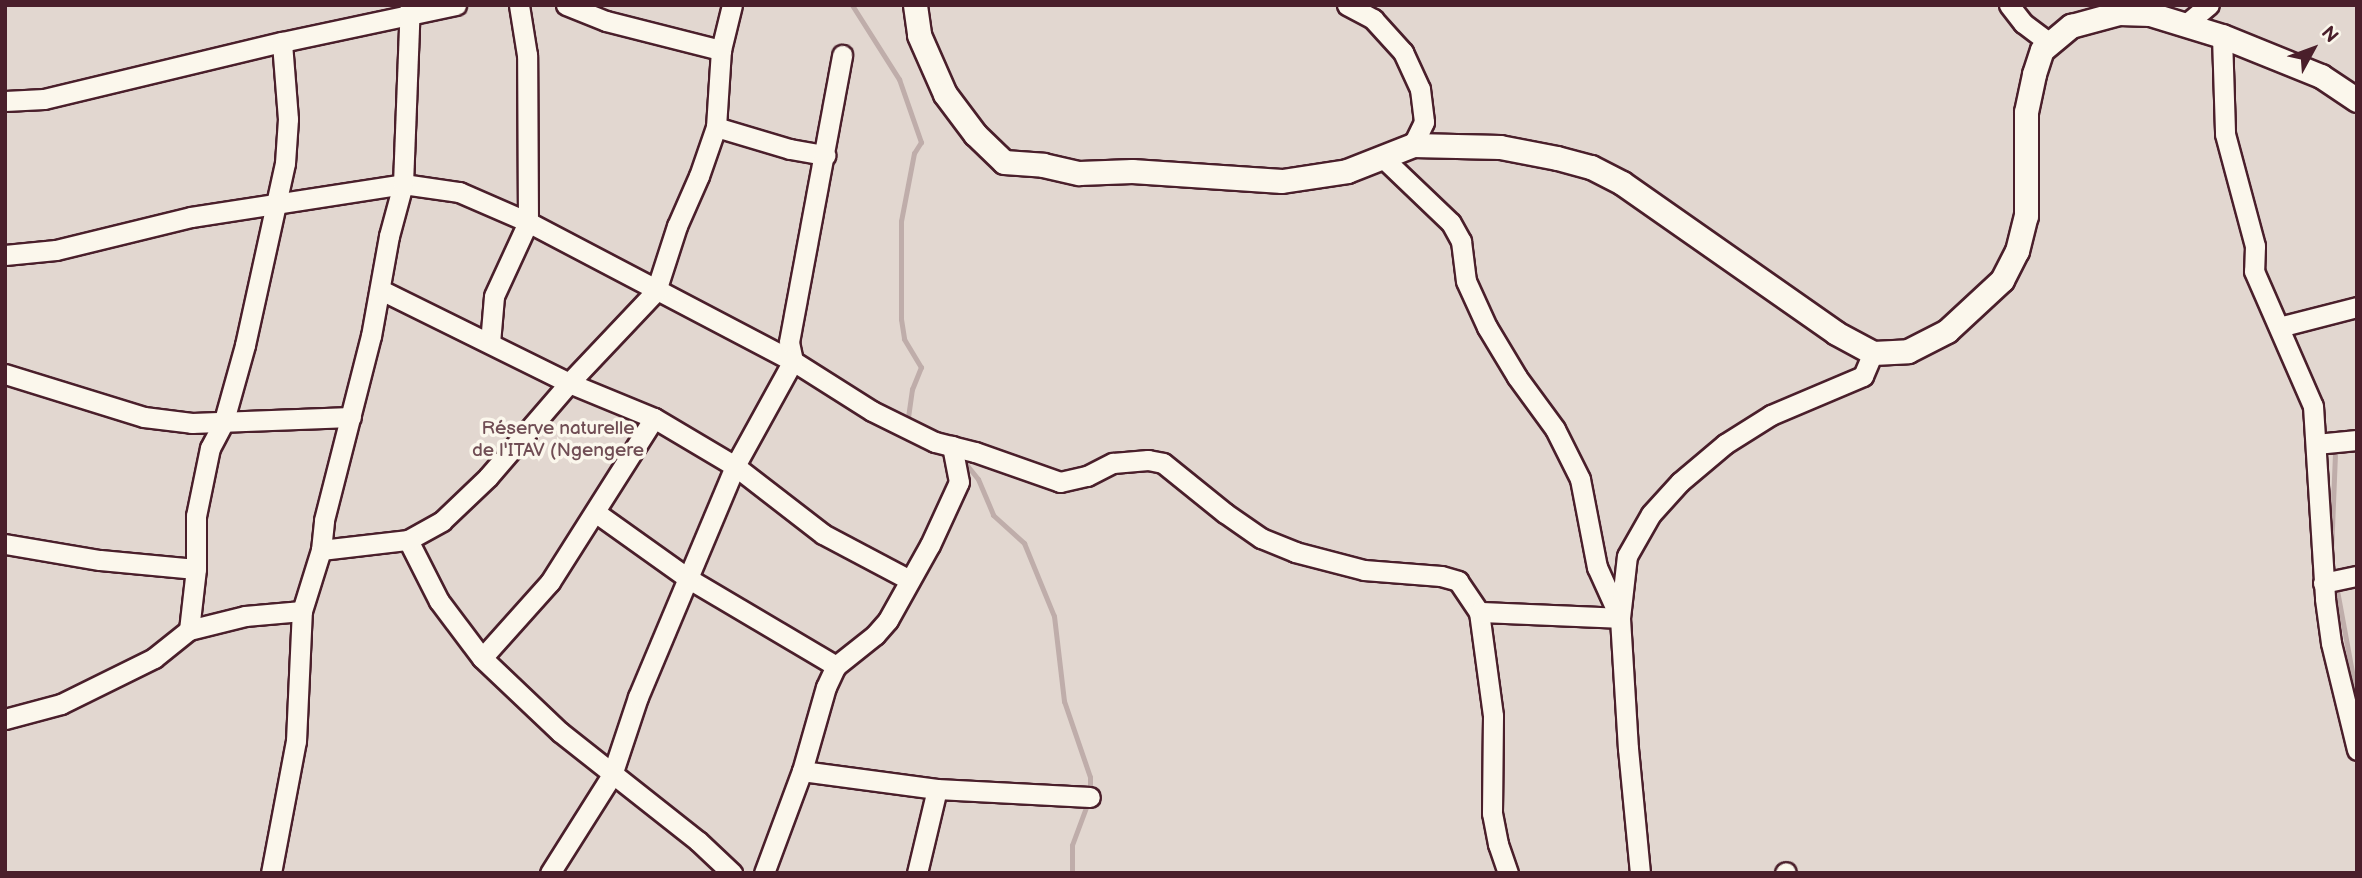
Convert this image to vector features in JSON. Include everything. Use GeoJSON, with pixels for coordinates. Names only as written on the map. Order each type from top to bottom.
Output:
{"type":"FeatureCollection","features":[{"type":"Feature","properties":{"kind":"street"},"geometry":{"type":"LineString","coordinates":[[5,101],[44,99],[411,11],[456,5]]}},
{"type":"Feature","properties":{"kind":"street"},"geometry":{"type":"LineString","coordinates":[[490,342],[494,296],[528,222],[527,55],[519,5]]}},
{"type":"Feature","properties":{"kind":"street"},"geometry":{"type":"LineString","coordinates":[[566,5],[606,21],[721,50]]}},
{"type":"Feature","properties":{"kind":"street"},"geometry":{"type":"LineString","coordinates":[[321,550],[408,540],[442,521],[488,477],[569,383],[656,291],[677,226],[699,176],[716,127],[721,50],[732,5]]}},
{"type":"Feature","properties":{"kind":"street"},"geometry":{"type":"LineString","coordinates":[[915,5],[919,35],[945,94],[975,134],[1004,162],[1043,165],[1079,173],[1132,172],[1282,181],[1347,171],[1413,145],[1500,147],[1591,167],[1663,210],[1836,333],[1873,353],[1908,351],[1947,331],[2002,280],[2017,251],[2026,216],[2026,111],[2034,74],[2042,50],[2071,26],[2119,13],[2150,14],[2221,36],[2321,76],[2357,100]]}},
{"type":"Feature","properties":{"kind":"street"},"geometry":{"type":"LineString","coordinates":[[1347,5],[1373,19],[1403,52],[1420,89],[1424,122],[1413,145]]}},
{"type":"Feature","properties":{"kind":"street"},"geometry":{"type":"LineString","coordinates":[[2009,5],[2023,23],[2048,43]]}},
{"type":"Feature","properties":{"kind":"street"},"geometry":{"type":"LineString","coordinates":[[2185,25],[2209,5]]}},
{"type":"Feature","properties":{"kind":"street"},"geometry":{"type":"LineString","coordinates":[[271,873],[296,741],[302,611],[321,550],[324,520],[382,290],[389,236],[403,184],[404,92],[411,11]]}},
{"type":"Feature","properties":{"kind":"street"},"geometry":{"type":"LineString","coordinates":[[2221,36],[2225,134],[2255,246],[2254,271],[2313,405],[2323,583],[2331,643],[2354,725],[2357,750]]}},
{"type":"Feature","properties":{"kind":"street"},"geometry":{"type":"LineString","coordinates":[[189,630],[196,569],[197,516],[210,448],[223,424],[245,345],[285,163],[288,119],[282,42]]}},
{"type":"Feature","properties":{"kind":"street"},"geometry":{"type":"LineString","coordinates":[[561,869],[612,775],[638,697],[690,579],[735,466],[793,361],[789,342],[842,55]]}},
{"type":"Feature","properties":{"kind":"street"},"geometry":{"type":"LineString","coordinates":[[716,127],[790,149],[825,155]]}},
{"type":"Feature","properties":{"kind":"street"},"geometry":{"type":"LineString","coordinates":[[1382,157],[1451,223],[1461,241],[1466,281],[1487,327],[1517,377],[1555,429],[1580,479],[1597,568],[1620,618]]}},
{"type":"Feature","properties":{"kind":"street"},"geometry":{"type":"LineString","coordinates":[[5,255],[56,250],[191,217],[227,214],[277,202],[403,184],[460,192],[528,222],[793,361],[872,411],[944,444],[1060,482],[1087,476],[1113,463],[1147,460],[1163,463],[1261,538],[1295,552],[1364,570],[1441,576],[1458,581],[1479,612],[1493,716],[1492,813],[1498,844],[1508,873]]}},
{"type":"Feature","properties":{"kind":"street"},"geometry":{"type":"LineString","coordinates":[[382,290],[569,383],[654,418],[735,466],[823,534],[909,580]]}},
{"type":"Feature","properties":{"kind":"street"},"geometry":{"type":"LineString","coordinates":[[2279,327],[2357,307]]}},
{"type":"Feature","properties":{"kind":"street"},"geometry":{"type":"LineString","coordinates":[[1640,873],[1628,749],[1620,618],[1627,556],[1651,514],[1680,482],[1725,444],[1771,415],[1863,376],[1873,353]]}},
{"type":"Feature","properties":{"kind":"street"},"geometry":{"type":"LineString","coordinates":[[5,374],[144,417],[223,424],[351,417]]}},
{"type":"Feature","properties":{"kind":"street"},"geometry":{"type":"LineString","coordinates":[[482,658],[550,582],[654,418]]}},
{"type":"Feature","properties":{"kind":"street"},"geometry":{"type":"LineString","coordinates":[[2316,444],[2357,440]]}},
{"type":"Feature","properties":{"kind":"street"},"geometry":{"type":"LineString","coordinates":[[764,873],[802,771],[816,716],[836,666],[875,635],[888,620],[958,482],[944,444]]}},
{"type":"Feature","properties":{"kind":"street"},"geometry":{"type":"LineString","coordinates":[[595,512],[690,579],[836,666]]}},
{"type":"Feature","properties":{"kind":"street"},"geometry":{"type":"LineString","coordinates":[[408,540],[439,601],[482,658],[612,775],[698,841],[732,873]]}},
{"type":"Feature","properties":{"kind":"street"},"geometry":{"type":"LineString","coordinates":[[5,544],[100,560],[196,569]]}},
{"type":"Feature","properties":{"kind":"street"},"geometry":{"type":"LineString","coordinates":[[2323,583],[2357,576]]}},
{"type":"Feature","properties":{"kind":"street"},"geometry":{"type":"LineString","coordinates":[[5,719],[61,704],[154,658],[189,630],[245,616],[302,611]]}},
{"type":"Feature","properties":{"kind":"street"},"geometry":{"type":"LineString","coordinates":[[1479,612],[1620,618]]}},
{"type":"Feature","properties":{"kind":"street"},"geometry":{"type":"LineString","coordinates":[[802,771],[937,789],[1090,797]]}},
{"type":"Feature","properties":{"kind":"street"},"geometry":{"type":"LineString","coordinates":[[917,873],[937,789]]}},
{"type":"Feature","properties":{"kind":"green space","name":"Réserve naturelle de l'ITAV (Ngengere"},"geometry":{"type":"Polygon","coordinates":[[[5,5],[2357,5],[2357,873],[5,873],[5,5]]]}},
{"type":"Feature","properties":{"kind":"waterway"},"geometry":{"type":"LineString","coordinates":[[852,5],[899,79],[921,142],[914,153],[901,221],[901,319],[904,339],[921,367],[912,389],[908,418],[915,423]]}},
{"type":"Feature","properties":{"kind":"waterway"},"geometry":{"type":"LineString","coordinates":[[2331,553],[2335,455]]}},
{"type":"Feature","properties":{"kind":"waterway"},"geometry":{"type":"LineString","coordinates":[[961,458],[978,479],[993,515],[1024,543],[1054,616],[1064,701],[1090,777],[1090,792]]}},
{"type":"Feature","properties":{"kind":"waterway"},"geometry":{"type":"LineString","coordinates":[[2332,563],[2357,699]]}},
{"type":"Feature","properties":{"kind":"waterway"},"geometry":{"type":"LineString","coordinates":[[1072,873],[1072,845],[1088,802]]}}]}
